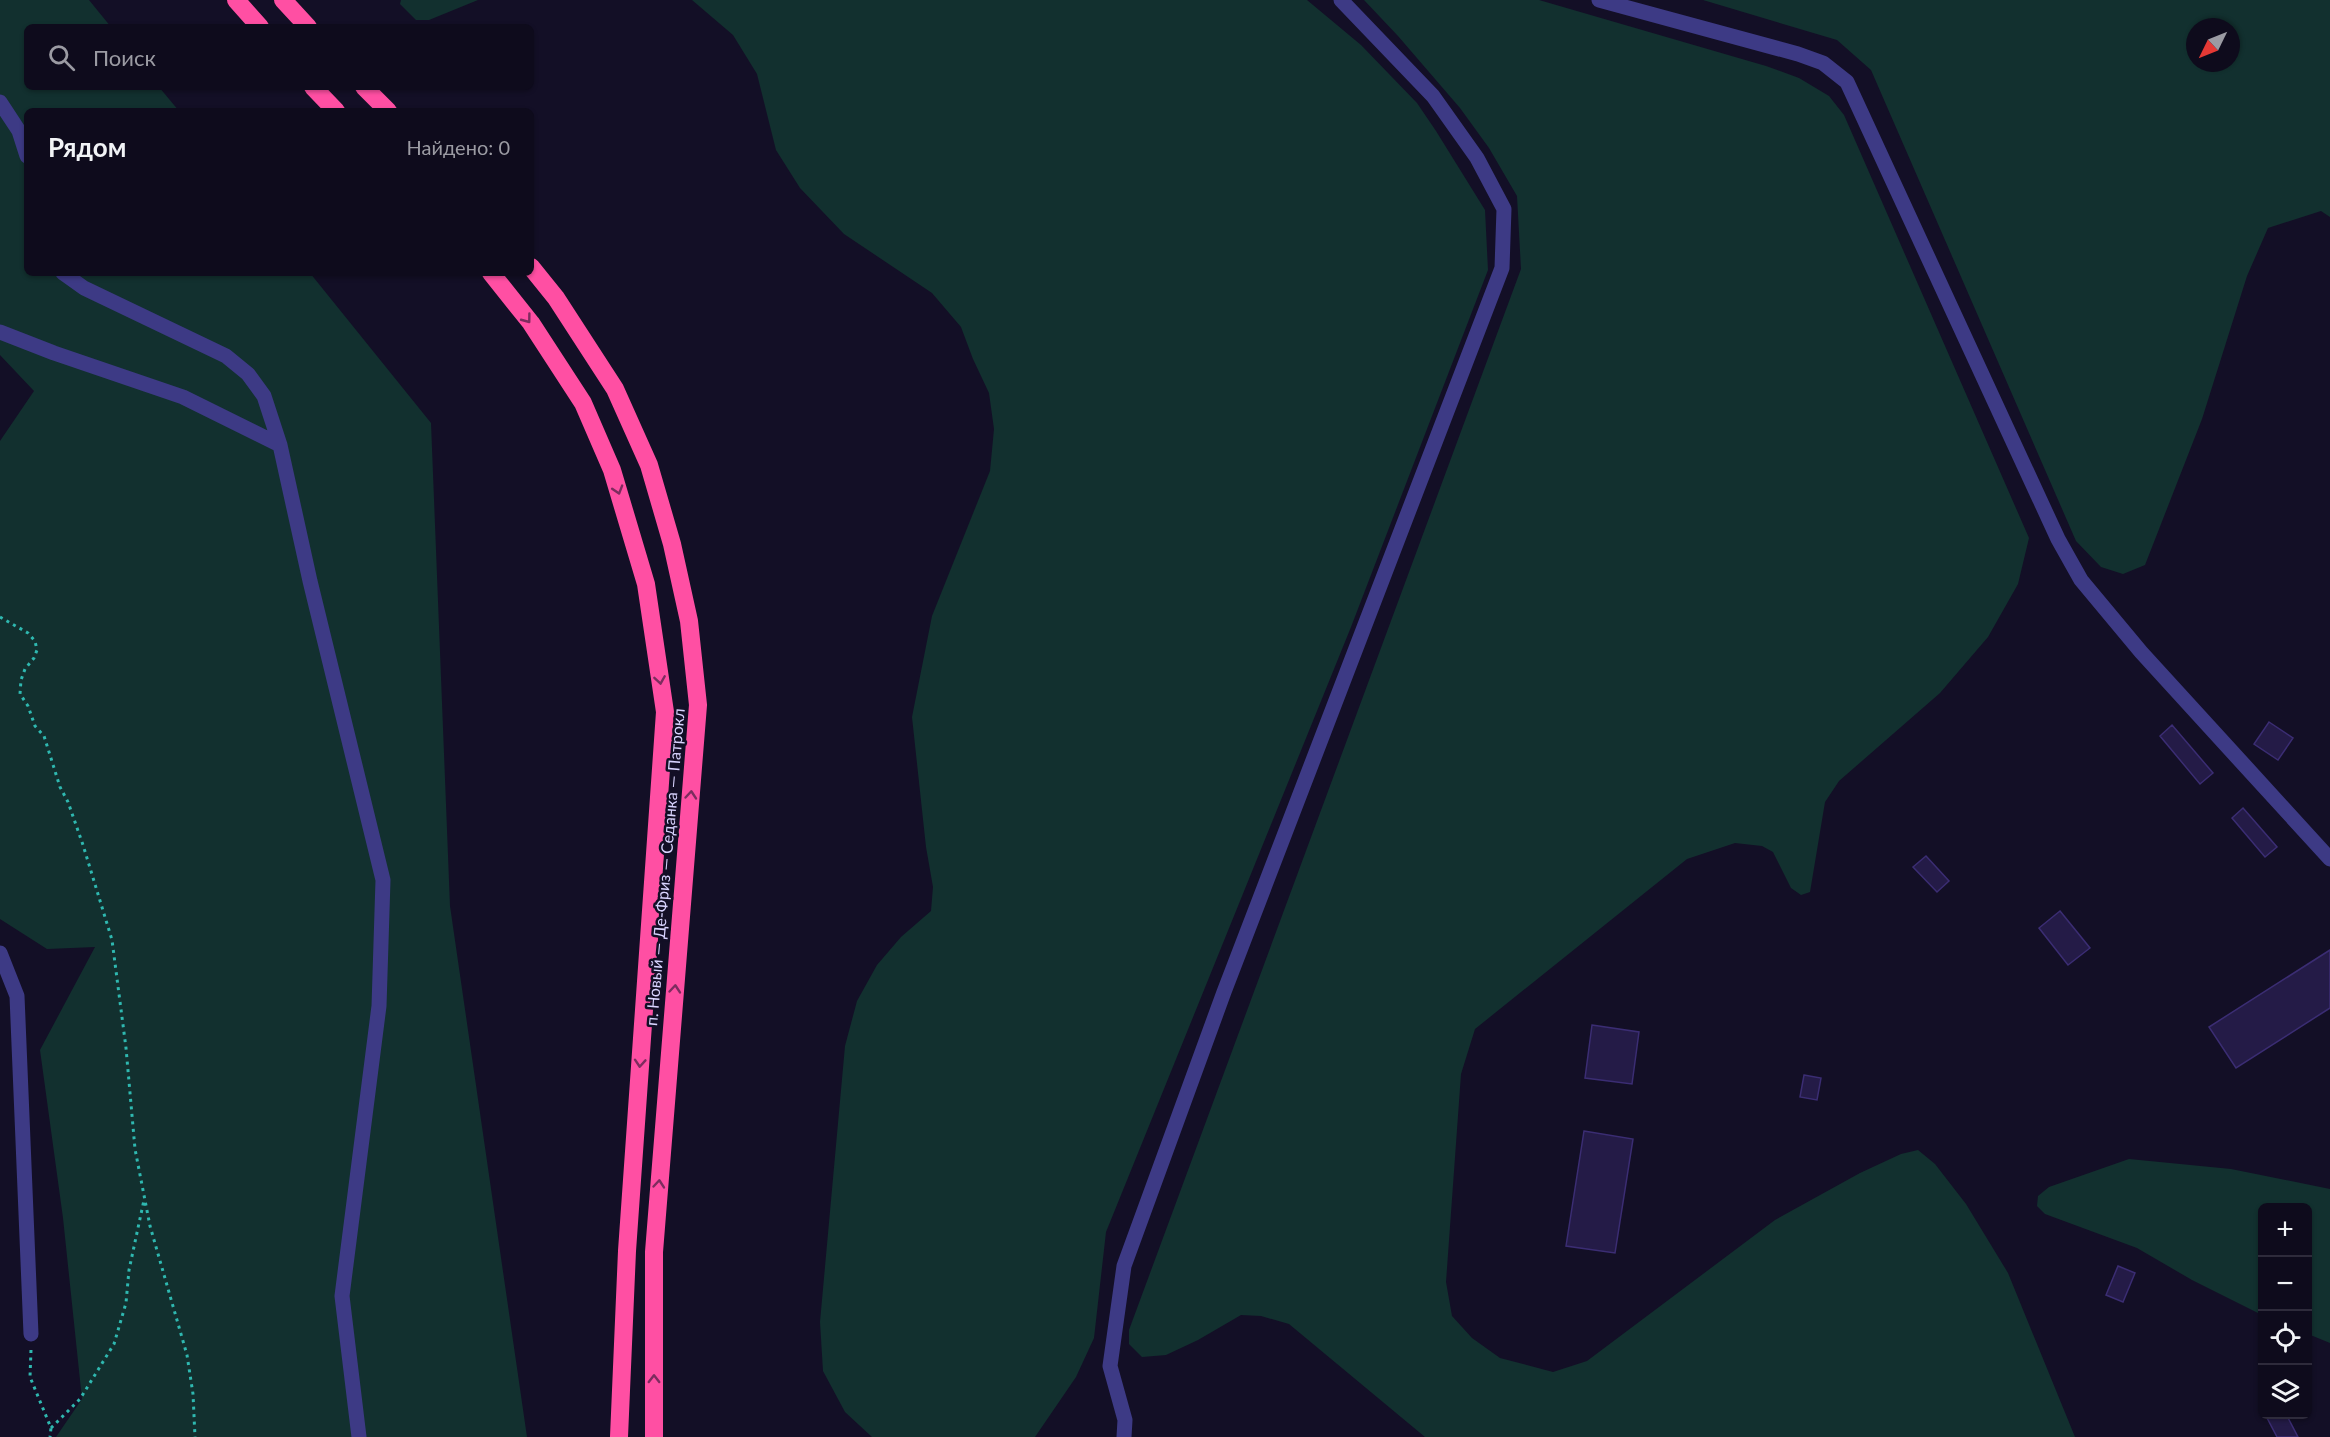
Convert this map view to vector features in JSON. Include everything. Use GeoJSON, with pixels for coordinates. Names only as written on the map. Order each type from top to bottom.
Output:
{"type":"FeatureCollection","features":[{"type":"Feature","properties":{"kind":"highway"},"geometry":{"type":"LineString","coordinates":[[237,0],[257,24]]}},
{"type":"Feature","properties":{"kind":"highway"},"geometry":{"type":"LineString","coordinates":[[283,0],[305,24]]}},
{"type":"Feature","properties":{"kind":"highway"},"geometry":{"type":"LineString","coordinates":[[316,90],[333,108]]}},
{"type":"Feature","properties":{"kind":"highway"},"geometry":{"type":"LineString","coordinates":[[367,90],[385,108]]}},
{"type":"Feature","properties":{"kind":"highway","name":"п. Новый — Де-Фриз — Седанка — Патрокл"},"geometry":{"type":"LineString","coordinates":[[534,271],[556,298],[615,388],[649,465],[672,544],[689,621],[697,695],[698,717],[654,1252],[654,1437]]}},
{"type":"Feature","properties":{"kind":"highway","name":"п. Новый — Де-Фриз — Седанка — Патрокл"},"geometry":{"type":"LineString","coordinates":[[492,276],[531,323],[583,403],[612,470],[645,584],[664,712],[627,1251],[619,1437]]}},
{"type":"Feature","properties":{"kind":"street"},"geometry":{"type":"LineString","coordinates":[[1124,1437],[1125,1420],[1110,1366],[1124,1266],[1224,992],[1502,268],[1504,209],[1477,158],[1433,96],[1341,0]]}},
{"type":"Feature","properties":{"kind":"street"},"geometry":{"type":"LineString","coordinates":[[1599,0],[1798,54],[1823,63],[1847,82],[2053,528],[2081,580],[2141,652],[2330,859]]}},
{"type":"Feature","properties":{"kind":"street"},"geometry":{"type":"LineString","coordinates":[[0,102],[19,131],[24,147]]}},
{"type":"Feature","properties":{"kind":"street"},"geometry":{"type":"LineString","coordinates":[[67,276],[84,288],[226,356],[248,374],[264,396],[280,445],[310,580],[383,880],[379,1006],[342,1296],[359,1437]]}},
{"type":"Feature","properties":{"kind":"street"},"geometry":{"type":"LineString","coordinates":[[0,333],[183,397],[280,445]]}},
{"type":"Feature","properties":{"kind":"street"},"geometry":{"type":"LineString","coordinates":[[0,953],[17,996],[31,1334]]}},
{"type":"Feature","properties":{"kind":"path"},"geometry":{"type":"LineString","coordinates":[[0,617],[28,633],[36,641],[37,650],[25,669],[20,694],[28,706],[35,726],[44,736],[60,787],[68,802],[83,845],[112,940],[126,1048],[135,1149],[150,1226],[187,1355],[193,1394],[195,1437]]}},
{"type":"Feature","properties":{"kind":"path"},"geometry":{"type":"LineString","coordinates":[[51,1428],[80,1399],[114,1344],[126,1303],[129,1270],[145,1198]]}},
{"type":"Feature","properties":{"kind":"path"},"geometry":{"type":"LineString","coordinates":[[31,1334],[30,1377],[51,1428],[50,1437]]}},
{"type":"Feature","properties":{"kind":"green space"},"geometry":{"type":"Polygon","coordinates":[[[0,0],[89,0],[109,24],[24,24],[24,90],[162,90],[176,108],[24,108],[24,276],[312,276],[431,423],[450,906],[527,1437],[56,1437],[82,1399],[63,1218],[40,1050],[95,947],[47,949],[0,919],[0,441],[34,391],[0,355],[0,0]]]}},
{"type":"Feature","properties":{"kind":"green space"},"geometry":{"type":"Polygon","coordinates":[[[401,0],[478,0],[429,20],[416,20],[400,4],[401,0]]]}},
{"type":"Feature","properties":{"kind":"green space"},"geometry":{"type":"Polygon","coordinates":[[[692,0],[1307,0],[1361,45],[1417,103],[1485,210],[1488,270],[1351,627],[1106,1232],[1094,1338],[1076,1377],[1035,1437],[872,1437],[845,1412],[823,1371],[820,1322],[845,1046],[857,1001],[877,965],[901,937],[931,911],[933,887],[926,847],[912,717],[932,616],[990,471],[994,429],[989,393],[961,327],[932,293],[844,234],[800,188],[776,150],[757,74],[733,35],[692,0]]]}},
{"type":"Feature","properties":{"kind":"green space"},"geometry":{"type":"Polygon","coordinates":[[[1364,0],[1539,0],[1766,66],[1799,78],[1829,96],[1844,115],[2029,538],[2018,584],[1988,637],[1940,693],[1839,781],[1825,802],[1810,892],[1801,895],[1791,888],[1773,852],[1762,846],[1735,843],[1687,859],[1475,1029],[1461,1074],[1446,1282],[1452,1316],[1472,1338],[1500,1358],[1553,1372],[1587,1361],[1775,1220],[1860,1173],[1901,1154],[1918,1150],[1935,1164],[1966,1204],[2008,1273],[2075,1437],[1425,1437],[1289,1324],[1261,1316],[1241,1315],[1198,1340],[1166,1355],[1142,1357],[1129,1344],[1129,1330],[1521,269],[1517,196],[1489,148],[1460,108],[1364,0]]]}},
{"type":"Feature","properties":{"kind":"green space"},"geometry":{"type":"Polygon","coordinates":[[[1703,0],[2330,0],[2330,217],[2321,211],[2268,228],[2247,276],[2202,419],[2145,565],[2123,574],[2101,567],[2076,541],[1871,70],[1837,40],[1703,0]]]}},
{"type":"Feature","properties":{"kind":"green space"},"geometry":{"type":"Polygon","coordinates":[[[2129,1159],[2231,1169],[2330,1189],[2330,1343],[2312,1336],[2312,1203],[2258,1203],[2258,1313],[2192,1280],[2137,1248],[2045,1214],[2037,1206],[2038,1196],[2049,1187],[2129,1159]]]}},
{"type":"Feature","properties":{"kind":"building"},"geometry":{"type":"Polygon","coordinates":[[[2269,722],[2293,738],[2278,760],[2254,744],[2269,722]]]}},
{"type":"Feature","properties":{"kind":"building"},"geometry":{"type":"Polygon","coordinates":[[[2172,725],[2213,773],[2200,784],[2160,736],[2172,725]]]}},
{"type":"Feature","properties":{"kind":"building"},"geometry":{"type":"Polygon","coordinates":[[[2243,808],[2277,847],[2265,857],[2232,818],[2243,808]]]}},
{"type":"Feature","properties":{"kind":"building"},"geometry":{"type":"Polygon","coordinates":[[[1926,856],[1949,881],[1937,892],[1913,867],[1926,856]]]}},
{"type":"Feature","properties":{"kind":"building"},"geometry":{"type":"Polygon","coordinates":[[[2060,911],[2090,948],[2068,965],[2039,928],[2060,911]]]}},
{"type":"Feature","properties":{"kind":"building"},"geometry":{"type":"Polygon","coordinates":[[[2330,950],[2330,1008],[2236,1068],[2209,1027],[2330,950]]]}},
{"type":"Feature","properties":{"kind":"building"},"geometry":{"type":"Polygon","coordinates":[[[1592,1025],[1639,1032],[1632,1084],[1585,1078],[1592,1025]]]}},
{"type":"Feature","properties":{"kind":"building"},"geometry":{"type":"Polygon","coordinates":[[[1804,1075],[1821,1078],[1817,1100],[1800,1097],[1804,1075]]]}},
{"type":"Feature","properties":{"kind":"building"},"geometry":{"type":"Polygon","coordinates":[[[1584,1131],[1633,1139],[1615,1253],[1566,1246],[1584,1131]]]}},
{"type":"Feature","properties":{"kind":"building"},"geometry":{"type":"Polygon","coordinates":[[[2118,1266],[2135,1273],[2123,1302],[2106,1295],[2118,1266]]]}},
{"type":"Feature","properties":{"kind":"building"},"geometry":{"type":"Polygon","coordinates":[[[2268,1419],[2289,1419],[2298,1437],[2277,1437],[2268,1419]]]}}]}
